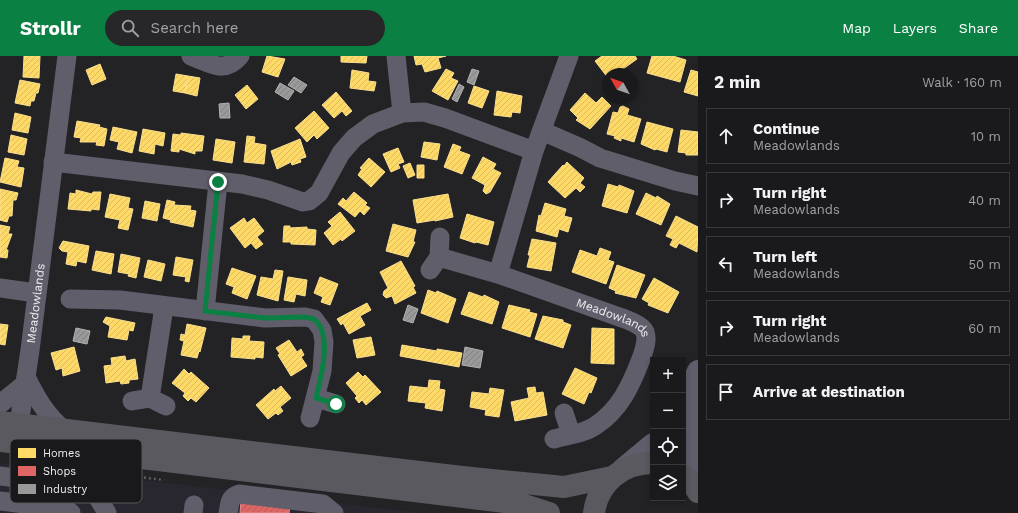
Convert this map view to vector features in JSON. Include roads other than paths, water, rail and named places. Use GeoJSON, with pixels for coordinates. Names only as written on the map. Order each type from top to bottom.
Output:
{"type":"FeatureCollection","features":[{"type":"Feature","properties":{"kind":"highway"},"geometry":{"type":"LineString","coordinates":[[9,433],[63,429],[462,477],[564,487],[618,473],[637,464],[650,463]]}},
{"type":"Feature","properties":{"kind":"highway"},"geometry":{"type":"LineString","coordinates":[[9,433],[52,439]]}},
{"type":"Feature","properties":{"kind":"highway"},"geometry":{"type":"LineString","coordinates":[[142,451],[521,504],[549,513]]}},
{"type":"Feature","properties":{"kind":"highway"},"geometry":{"type":"LineString","coordinates":[[594,513],[595,502],[603,487],[618,473]]}},
{"type":"Feature","properties":{"kind":"main road"},"geometry":{"type":"LineString","coordinates":[[686,398],[698,371]]}},
{"type":"Feature","properties":{"kind":"main road"},"geometry":{"type":"LineString","coordinates":[[691,483],[691,441],[698,405]]}},
{"type":"Feature","properties":{"kind":"main road"},"geometry":{"type":"LineString","coordinates":[[618,473],[650,446]]}},
{"type":"Feature","properties":{"kind":"street","name":"Meadowlands"},"geometry":{"type":"LineString","coordinates":[[9,433],[25,381],[67,56]]}},
{"type":"Feature","properties":{"kind":"street"},"geometry":{"type":"LineString","coordinates":[[191,56],[223,67],[234,63],[240,56]]}},
{"type":"Feature","properties":{"kind":"street"},"geometry":{"type":"LineString","coordinates":[[396,56],[402,113]]}},
{"type":"Feature","properties":{"kind":"street"},"geometry":{"type":"LineString","coordinates":[[498,274],[534,151],[569,56]]}},
{"type":"Feature","properties":{"kind":"street"},"geometry":{"type":"LineString","coordinates":[[53,162],[255,186],[291,198],[309,201],[319,193],[341,153],[354,138],[373,124],[402,113],[424,112],[445,118],[534,151]]}},
{"type":"Feature","properties":{"kind":"street"},"geometry":{"type":"LineString","coordinates":[[542,131],[600,158],[675,182],[698,186]]}},
{"type":"Feature","properties":{"kind":"street"},"geometry":{"type":"LineString","coordinates":[[205,311],[218,182]]}},
{"type":"Feature","properties":{"kind":"street","name":"Meadowlands"},"geometry":{"type":"LineString","coordinates":[[440,238],[435,263],[498,274],[625,319],[637,324],[644,331],[646,338],[645,347],[630,387],[620,402],[596,426],[585,431],[563,437],[564,412]]}},
{"type":"Feature","properties":{"kind":"street"},"geometry":{"type":"LineString","coordinates":[[0,288],[36,293]]}},
{"type":"Feature","properties":{"kind":"street"},"geometry":{"type":"LineString","coordinates":[[67,298],[120,300],[164,307],[265,318],[305,317],[314,319],[322,330],[324,342],[322,371],[310,418]]}},
{"type":"Feature","properties":{"kind":"street"},"geometry":{"type":"LineString","coordinates":[[164,307],[141,400],[166,406]]}},
{"type":"Feature","properties":{"kind":"street"},"geometry":{"type":"LineString","coordinates":[[0,404],[25,381],[51,419],[63,429]]}},
{"type":"Feature","properties":{"kind":"street"},"geometry":{"type":"LineString","coordinates":[[316,398],[336,404]]}},
{"type":"Feature","properties":{"kind":"street"},"geometry":{"type":"LineString","coordinates":[[0,476],[10,477]]}},
{"type":"Feature","properties":{"kind":"street"},"geometry":{"type":"LineString","coordinates":[[228,513],[230,499],[239,494],[323,504],[334,513]]}},
{"type":"Feature","properties":{"kind":"street"},"geometry":{"type":"LineString","coordinates":[[0,501],[10,502]]}},
{"type":"Feature","properties":{"kind":"street"},"geometry":{"type":"LineString","coordinates":[[16,503],[66,509],[71,513]]}},
{"type":"Feature","properties":{"kind":"street"},"geometry":{"type":"LineString","coordinates":[[101,503],[107,513]]}}]}
